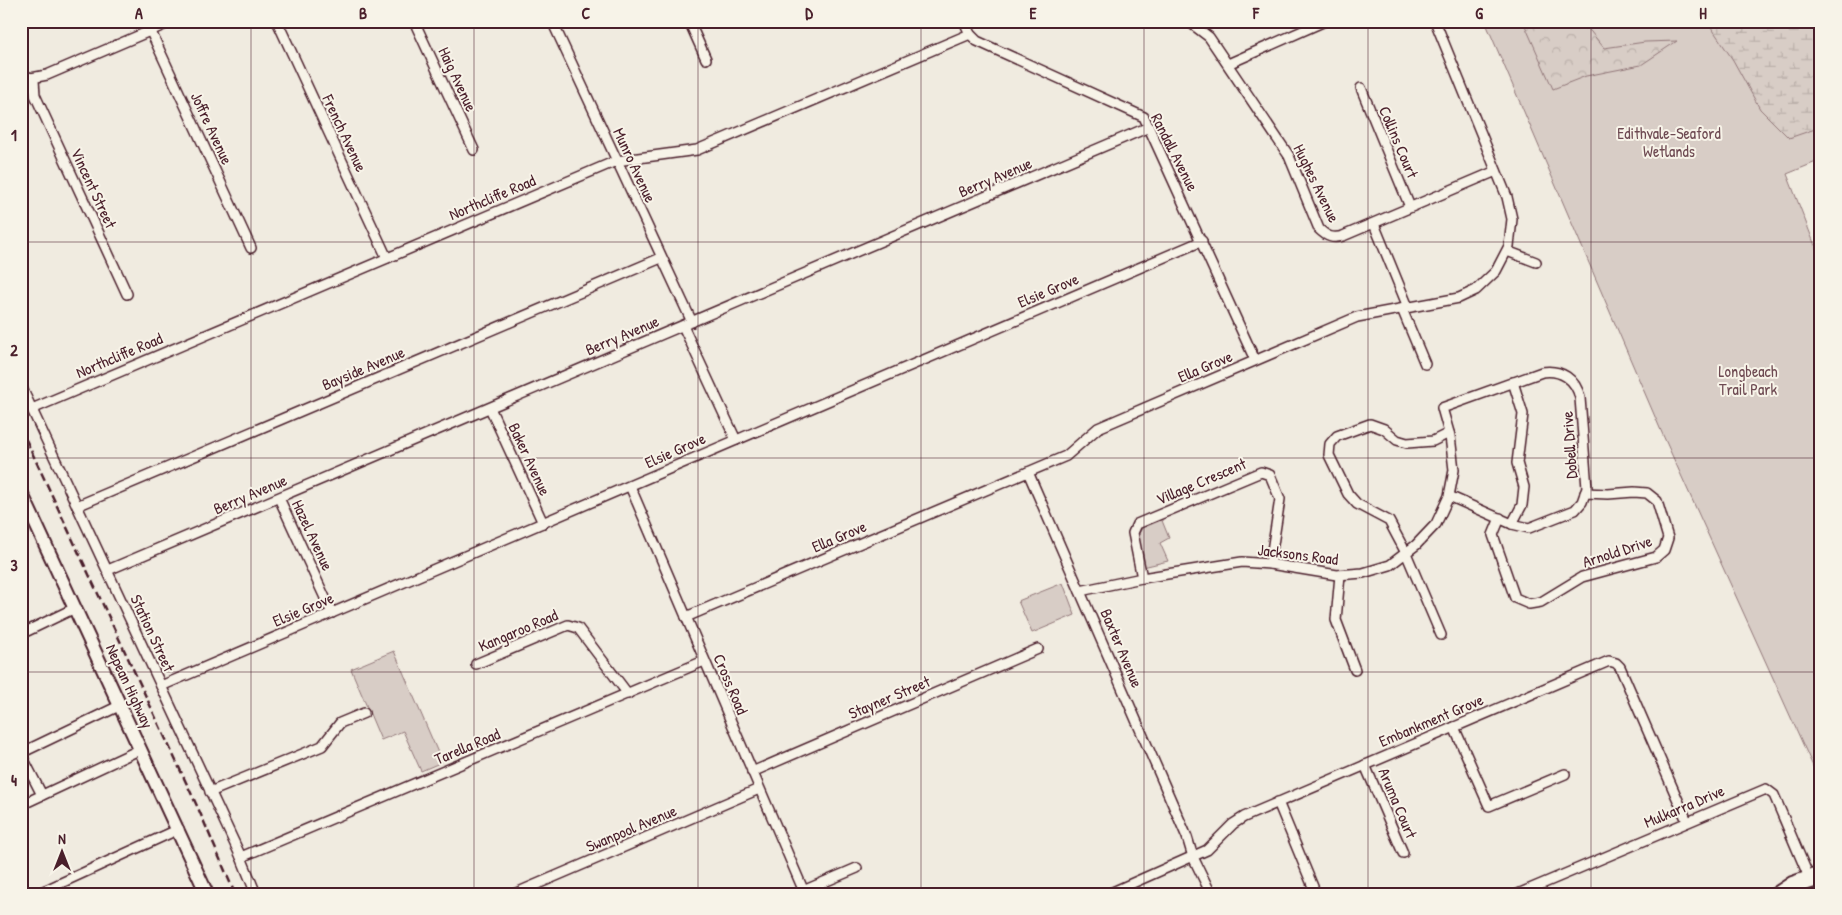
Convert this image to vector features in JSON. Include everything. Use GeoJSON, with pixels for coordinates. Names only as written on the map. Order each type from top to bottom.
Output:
{"type":"FeatureCollection","features":[{"type":"Feature","properties":{"kind":"highway","name":"Nepean Highway"},"geometry":{"type":"LineString","coordinates":[[21,492],[142,749],[207,894]]}},
{"type":"Feature","properties":{"kind":"main road"},"geometry":{"type":"LineString","coordinates":[[1775,894],[1814,880],[1821,872]]}},
{"type":"Feature","properties":{"kind":"street","name":"Joffre Avenue"},"geometry":{"type":"LineString","coordinates":[[146,21],[252,248]]}},
{"type":"Feature","properties":{"kind":"street"},"geometry":{"type":"LineString","coordinates":[[28,84],[173,21]]}},
{"type":"Feature","properties":{"kind":"street","name":"French Avenue"},"geometry":{"type":"LineString","coordinates":[[277,21],[387,258]]}},
{"type":"Feature","properties":{"kind":"street","name":"Haig Avenue"},"geometry":{"type":"LineString","coordinates":[[414,21],[474,150]]}},
{"type":"Feature","properties":{"kind":"street","name":"Munro Avenue"},"geometry":{"type":"LineString","coordinates":[[552,21],[692,322]]}},
{"type":"Feature","properties":{"kind":"street"},"geometry":{"type":"LineString","coordinates":[[689,21],[706,59]]}},
{"type":"Feature","properties":{"kind":"street"},"geometry":{"type":"LineString","coordinates":[[964,21],[970,34]]}},
{"type":"Feature","properties":{"kind":"street","name":"Hughes Avenue"},"geometry":{"type":"LineString","coordinates":[[1188,21],[1209,37],[1289,156],[1319,229],[1328,237],[1335,238],[1374,224],[1496,171]]}},
{"type":"Feature","properties":{"kind":"street"},"geometry":{"type":"LineString","coordinates":[[1228,64],[1325,21]]}},
{"type":"Feature","properties":{"kind":"street","name":"Ella Grove"},"geometry":{"type":"LineString","coordinates":[[686,618],[1066,456],[1098,428],[1357,317],[1460,298],[1476,290],[1496,271],[1507,251],[1512,219],[1507,197],[1435,21]]}},
{"type":"Feature","properties":{"kind":"street","name":"Northcliffe Road"},"geometry":{"type":"LineString","coordinates":[[32,409],[616,161],[697,150],[970,34]]}},
{"type":"Feature","properties":{"kind":"street","name":"Randall Avenue"},"geometry":{"type":"LineString","coordinates":[[970,34],[977,41],[1144,117],[1255,360]]}},
{"type":"Feature","properties":{"kind":"street","name":"Vincent Street"},"geometry":{"type":"LineString","coordinates":[[21,66],[127,294]]}},
{"type":"Feature","properties":{"kind":"street","name":"Collins Court"},"geometry":{"type":"LineString","coordinates":[[1361,88],[1410,207]]}},
{"type":"Feature","properties":{"kind":"street","name":"Berry Avenue"},"geometry":{"type":"LineString","coordinates":[[108,570],[1149,127]]}},
{"type":"Feature","properties":{"kind":"street"},"geometry":{"type":"LineString","coordinates":[[1374,224],[1425,364]]}},
{"type":"Feature","properties":{"kind":"street","name":"Elsie Grove"},"geometry":{"type":"LineString","coordinates":[[161,686],[1202,241]]}},
{"type":"Feature","properties":{"kind":"street"},"geometry":{"type":"LineString","coordinates":[[1507,251],[1536,262]]}},
{"type":"Feature","properties":{"kind":"street","name":"Bayside Avenue"},"geometry":{"type":"LineString","coordinates":[[78,506],[661,258]]}},
{"type":"Feature","properties":{"kind":"street"},"geometry":{"type":"LineString","coordinates":[[683,326],[736,440]]}},
{"type":"Feature","properties":{"kind":"street","name":"Dobell Drive"},"geometry":{"type":"LineString","coordinates":[[1442,408],[1538,373],[1552,371],[1566,376],[1575,385],[1581,401],[1587,488],[1582,502],[1575,510],[1529,528],[1512,524],[1449,496]]}},
{"type":"Feature","properties":{"kind":"street"},"geometry":{"type":"LineString","coordinates":[[1512,524],[1522,505],[1524,487],[1516,452],[1523,414],[1513,382]]}},
{"type":"Feature","properties":{"kind":"street","name":"Station Street"},"geometry":{"type":"LineString","coordinates":[[21,386],[108,570],[256,894]]}},
{"type":"Feature","properties":{"kind":"street","name":"Baker Avenue"},"geometry":{"type":"LineString","coordinates":[[490,408],[543,523]]}},
{"type":"Feature","properties":{"kind":"street","name":"Jacksons Road"},"geometry":{"type":"LineString","coordinates":[[1082,595],[1112,584],[1242,562],[1270,564],[1340,575],[1362,573],[1390,565],[1406,553],[1436,524],[1449,496],[1454,470],[1449,434],[1442,408]]}},
{"type":"Feature","properties":{"kind":"street"},"geometry":{"type":"LineString","coordinates":[[1441,635],[1406,553],[1389,521],[1357,504],[1348,494],[1329,455],[1330,444],[1337,436],[1370,424],[1384,429],[1397,440],[1407,443],[1433,440],[1449,434]]}},
{"type":"Feature","properties":{"kind":"street","name":"Baxter Avenue"},"geometry":{"type":"LineString","coordinates":[[1028,472],[1211,894]]}},
{"type":"Feature","properties":{"kind":"street","name":"Village Crescent"},"geometry":{"type":"LineString","coordinates":[[1142,578],[1133,533],[1137,524],[1261,472],[1270,475],[1280,499],[1270,564]]}},
{"type":"Feature","properties":{"kind":"street","name":"Cross Road"},"geometry":{"type":"LineString","coordinates":[[630,486],[752,772],[801,893]]}},
{"type":"Feature","properties":{"kind":"street","name":"Arnold Drive"},"geometry":{"type":"LineString","coordinates":[[1500,518],[1493,534],[1515,598],[1529,604],[1541,602],[1582,577],[1656,557],[1664,550],[1668,538],[1660,510],[1657,501],[1647,493],[1585,493]]}},
{"type":"Feature","properties":{"kind":"street","name":"Hazel Avenue"},"geometry":{"type":"LineString","coordinates":[[279,498],[332,613]]}},
{"type":"Feature","properties":{"kind":"street"},"geometry":{"type":"LineString","coordinates":[[1340,575],[1336,620],[1355,670]]}},
{"type":"Feature","properties":{"kind":"street"},"geometry":{"type":"LineString","coordinates":[[21,634],[75,608]]}},
{"type":"Feature","properties":{"kind":"street","name":"Kangaroo Road"},"geometry":{"type":"LineString","coordinates":[[476,664],[568,624],[578,628],[628,694]]}},
{"type":"Feature","properties":{"kind":"street","name":"Stayner Street"},"geometry":{"type":"LineString","coordinates":[[752,772],[1038,650]]}},
{"type":"Feature","properties":{"kind":"street","name":"Embankment Grove"},"geometry":{"type":"LineString","coordinates":[[1108,894],[1207,850],[1244,817],[1616,658],[1687,821]]}},
{"type":"Feature","properties":{"kind":"street","name":"Tarella Road"},"geometry":{"type":"LineString","coordinates":[[241,858],[704,661]]}},
{"type":"Feature","properties":{"kind":"street"},"geometry":{"type":"LineString","coordinates":[[42,796],[21,754],[121,705]]}},
{"type":"Feature","properties":{"kind":"street"},"geometry":{"type":"LineString","coordinates":[[210,792],[322,746],[340,724],[364,713]]}},
{"type":"Feature","properties":{"kind":"street"},"geometry":{"type":"LineString","coordinates":[[1454,727],[1489,806],[1566,774]]}},
{"type":"Feature","properties":{"kind":"street"},"geometry":{"type":"LineString","coordinates":[[21,805],[142,749]]}},
{"type":"Feature","properties":{"kind":"street","name":"Aruma Court"},"geometry":{"type":"LineString","coordinates":[[1366,765],[1403,854]]}},
{"type":"Feature","properties":{"kind":"street","name":"Swanpool Avenue"},"geometry":{"type":"LineString","coordinates":[[514,894],[759,789]]}},
{"type":"Feature","properties":{"kind":"street","name":"Mulkarra Drive"},"geometry":{"type":"LineString","coordinates":[[1518,894],[1753,793],[1768,790],[1774,795],[1814,880]]}},
{"type":"Feature","properties":{"kind":"street"},"geometry":{"type":"LineString","coordinates":[[1278,802],[1316,894]]}},
{"type":"Feature","properties":{"kind":"street"},"geometry":{"type":"LineString","coordinates":[[38,894],[179,829]]}},
{"type":"Feature","properties":{"kind":"street"},"geometry":{"type":"LineString","coordinates":[[801,893],[857,868]]}},
{"type":"Feature","properties":{"kind":"green space","name":"Edithvale-Seaford Wetlands"},"geometry":{"type":"Polygon","coordinates":[[[1485,21],[1821,21],[1821,160],[1787,174],[1821,261],[1821,784],[1662,433],[1485,21]]]}},
{"type":"Feature","properties":{"kind":"green space"},"geometry":{"type":"Polygon","coordinates":[[[1523,21],[1582,21],[1604,48],[1645,42],[1677,41],[1641,65],[1586,76],[1553,89],[1523,21]]]}},
{"type":"Feature","properties":{"kind":"green space"},"geometry":{"type":"Polygon","coordinates":[[[1707,21],[1821,21],[1821,127],[1789,138],[1760,109],[1733,60],[1707,21]]]}},
{"type":"Feature","properties":{"kind":"green space"},"geometry":{"type":"Polygon","coordinates":[[[1161,518],[1169,538],[1160,543],[1168,561],[1143,567],[1138,535],[1144,525],[1161,518]]]}},
{"type":"Feature","properties":{"kind":"green space"},"geometry":{"type":"Polygon","coordinates":[[[1063,583],[1075,615],[1032,633],[1018,601],[1063,583]]]}},
{"type":"Feature","properties":{"kind":"green space"},"geometry":{"type":"Polygon","coordinates":[[[394,651],[442,762],[421,771],[403,731],[381,740],[351,669],[394,651]]]}},
{"type":"Feature","properties":{"kind":"railway"},"geometry":{"type":"LineString","coordinates":[[21,429],[198,808],[235,894]]}},
{"type":"Feature","properties":{"kind":"park label","name":"Longbeach Trail Park"},"geometry":{"type":"Point","coordinates":[1748,380]}}]}
